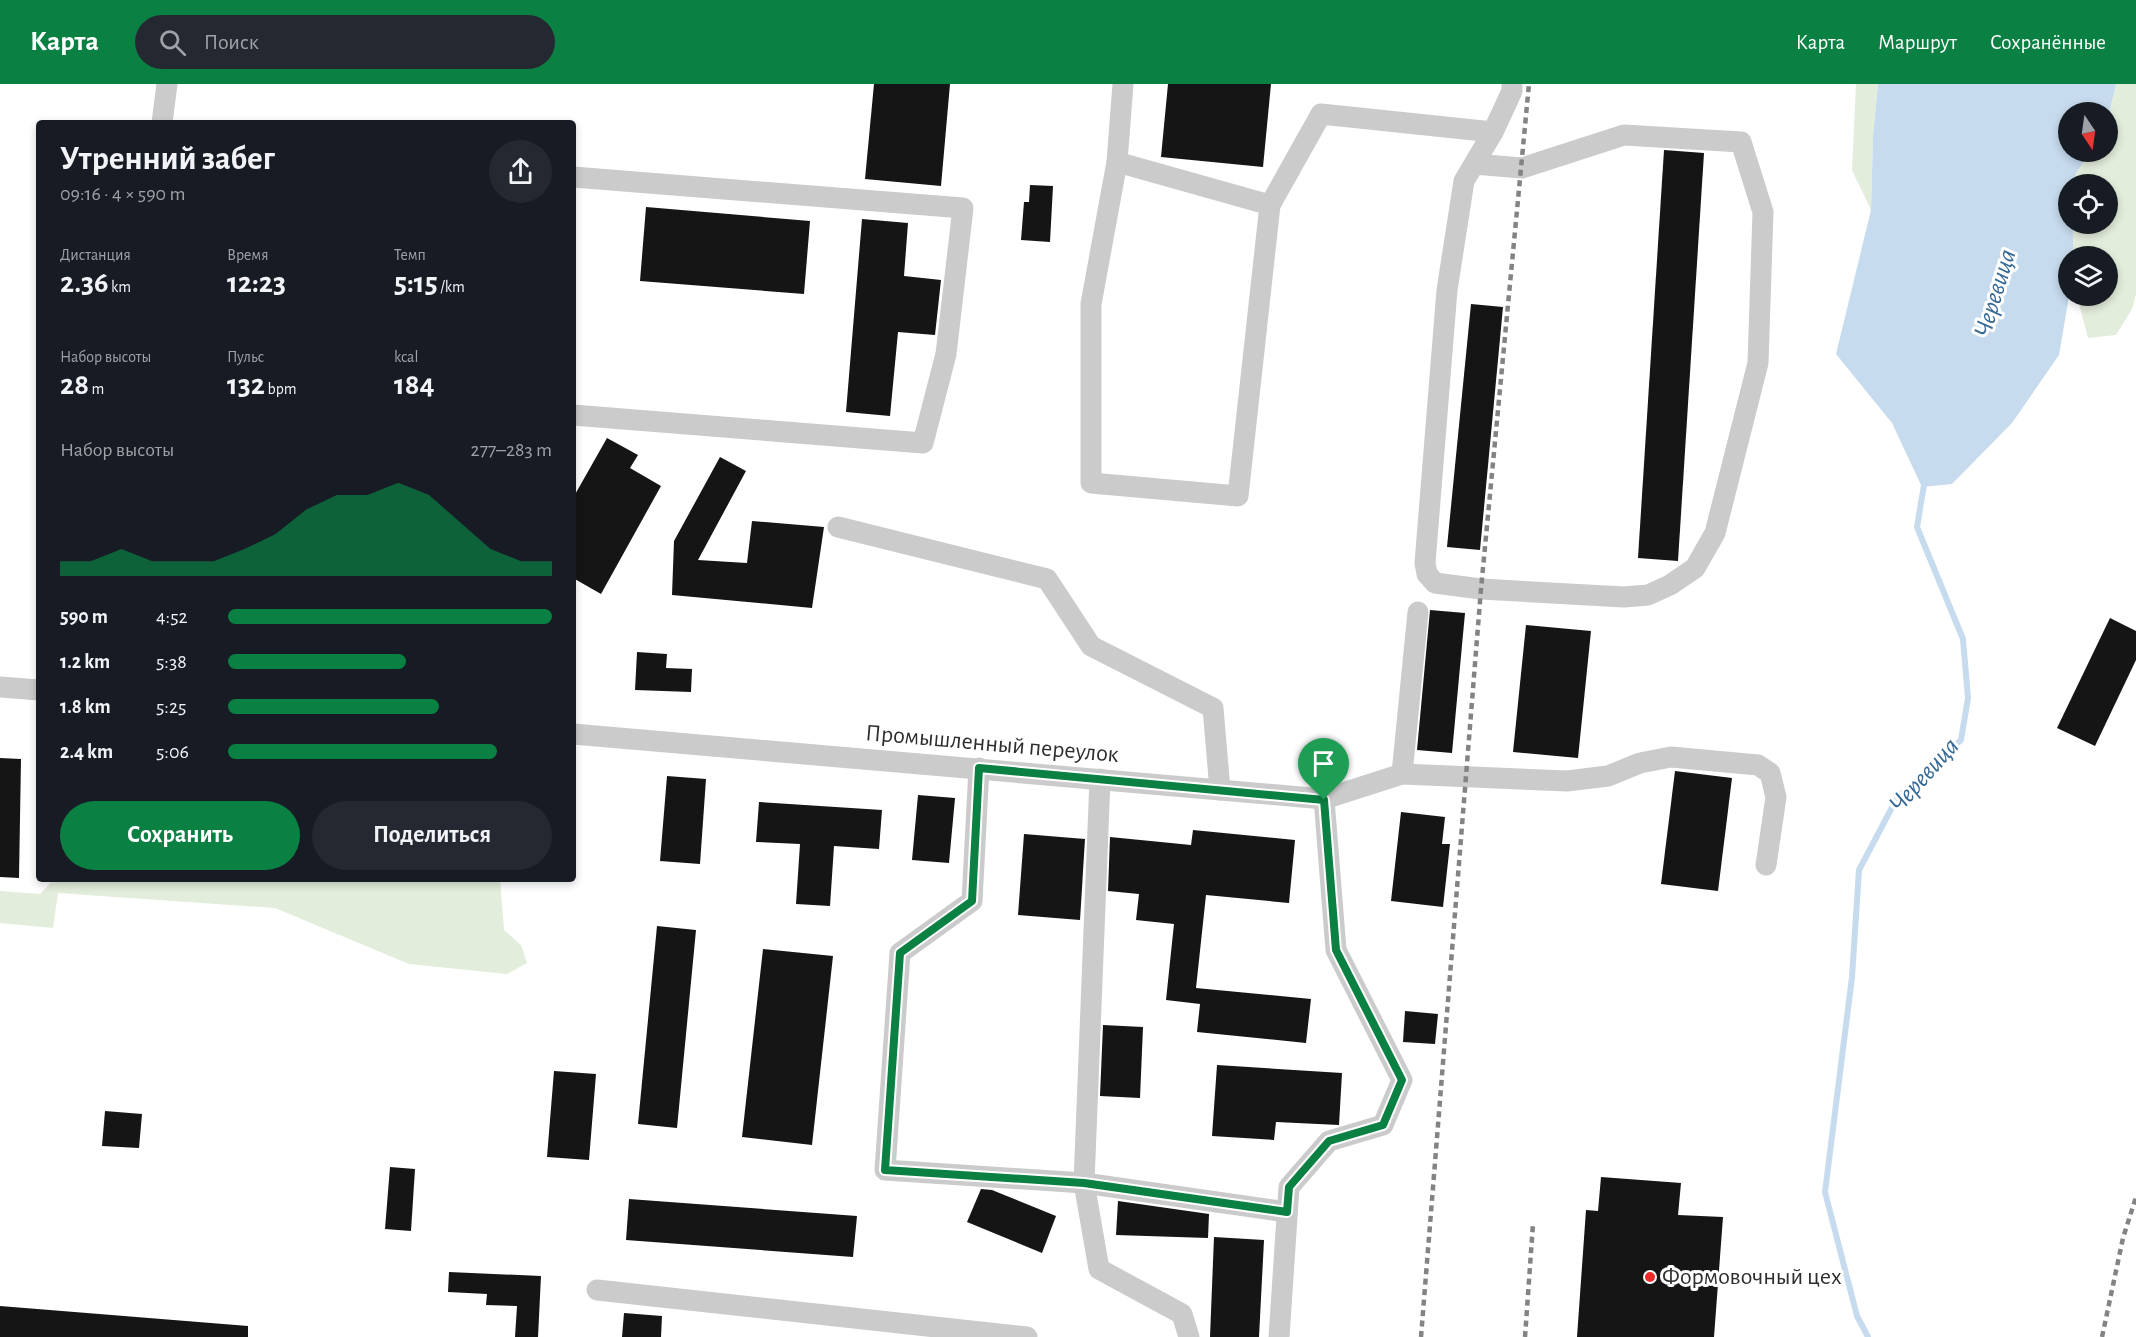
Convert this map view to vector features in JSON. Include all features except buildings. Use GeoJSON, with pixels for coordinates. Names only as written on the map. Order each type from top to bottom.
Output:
{"type":"FeatureCollection","features":[{"type":"Feature","properties":{"kind":"street"},"geometry":{"type":"LineString","coordinates":[[162,120],[167,84]]}},
{"type":"Feature","properties":{"kind":"street"},"geometry":{"type":"LineString","coordinates":[[1123,84],[1117,162],[1091,304],[1091,483],[1238,496],[1270,205],[1321,114],[1493,132]]}},
{"type":"Feature","properties":{"kind":"street"},"geometry":{"type":"LineString","coordinates":[[1474,164],[1522,168],[1624,135],[1741,142],[1763,212],[1758,363],[1715,533],[1695,568],[1670,585],[1648,595],[1624,597],[1481,589],[1435,583],[1427,574],[1425,563],[1447,290],[1464,181],[1474,164],[1493,132],[1512,91],[1512,84]]}},
{"type":"Feature","properties":{"kind":"street"},"geometry":{"type":"LineString","coordinates":[[1117,162],[1270,205]]}},
{"type":"Feature","properties":{"kind":"street"},"geometry":{"type":"LineString","coordinates":[[576,177],[963,208],[946,354],[923,443],[576,415]]}},
{"type":"Feature","properties":{"kind":"street"},"geometry":{"type":"LineString","coordinates":[[838,527],[1047,579],[1090,646],[1213,708],[1220,790]]}},
{"type":"Feature","properties":{"kind":"street"},"geometry":{"type":"LineString","coordinates":[[1418,612],[1402,774],[1567,781],[1608,776],[1640,763],[1671,757],[1758,765],[1770,773],[1776,797],[1766,865]]}},
{"type":"Feature","properties":{"kind":"street"},"geometry":{"type":"LineString","coordinates":[[0,687],[36,690]]}},
{"type":"Feature","properties":{"kind":"street","name":"Промышленный переулок"},"geometry":{"type":"LineString","coordinates":[[576,734],[1324,800],[1402,774]]}},
{"type":"Feature","properties":{"kind":"street"},"geometry":{"type":"LineString","coordinates":[[979,768],[972,901],[900,953],[885,1170],[1084,1183],[1287,1212]]}},
{"type":"Feature","properties":{"kind":"street"},"geometry":{"type":"LineString","coordinates":[[1100,779],[1084,1183],[1099,1269],[1182,1314],[1189,1337]]}},
{"type":"Feature","properties":{"kind":"street"},"geometry":{"type":"LineString","coordinates":[[1279,1337],[1289,1187],[1329,1141],[1383,1125],[1402,1080],[1336,950],[1324,800]]}},
{"type":"Feature","properties":{"kind":"street"},"geometry":{"type":"LineString","coordinates":[[597,1290],[1027,1337]]}},
{"type":"Feature","properties":{"kind":"green space"},"geometry":{"type":"Polygon","coordinates":[[[1856,84],[1878,84],[1873,136],[1871,210],[1852,170],[1856,84]]]}},
{"type":"Feature","properties":{"kind":"green space"},"geometry":{"type":"Polygon","coordinates":[[[2116,84],[2136,84],[2136,294],[2132,309],[2116,335],[2088,338],[2080,306],[2118,306],[2118,246],[2073,246],[2073,234],[2118,234],[2118,174],[2076,174],[2083,162],[2118,162],[2118,102],[2112,102],[2116,84]]]}},
{"type":"Feature","properties":{"kind":"green space"},"geometry":{"type":"Polygon","coordinates":[[[51,882],[500,882],[504,930],[521,945],[527,963],[507,974],[409,964],[275,908],[58,893],[53,928],[0,923],[0,891],[40,894],[51,882]]]}},
{"type":"Feature","properties":{"kind":"water"},"geometry":{"type":"Polygon","coordinates":[[[1878,84],[2116,84],[2112,102],[2058,102],[2058,162],[2083,162],[2076,174],[2058,174],[2058,234],[2073,234],[2073,246],[2058,246],[2058,306],[2067,306],[2059,355],[2012,423],[1952,484],[1922,487],[1892,423],[1836,354],[1871,210],[1873,136],[1878,84]]]}},
{"type":"Feature","properties":{"kind":"waterway","name":"Черевица"},"geometry":{"type":"LineString","coordinates":[[1868,1337],[1857,1316],[1825,1192],[1852,977],[1859,870],[1897,798],[1961,740],[1968,698],[1963,639],[1917,527],[1925,479]]}},
{"type":"Feature","properties":{"kind":"railway"},"geometry":{"type":"LineString","coordinates":[[1421,1337],[1481,589],[1529,84]]}},
{"type":"Feature","properties":{"kind":"railway"},"geometry":{"type":"LineString","coordinates":[[2102,1337],[2123,1238],[2136,1197]]}},
{"type":"Feature","properties":{"kind":"railway"},"geometry":{"type":"LineString","coordinates":[[1525,1337],[1533,1224]]}},
{"type":"Feature","properties":{"kind":"place","name":"Формовочный цех"},"geometry":{"type":"Point","coordinates":[1650,1277]}},
{"type":"Feature","properties":{"kind":"route"},"geometry":{"type":"LineString","coordinates":[[979,768],[1324,800],[1336,950],[1402,1080],[1383,1125],[1329,1141],[1289,1187],[1287,1212],[1084,1183],[885,1170],[900,953],[972,901],[979,768]]}}]}
